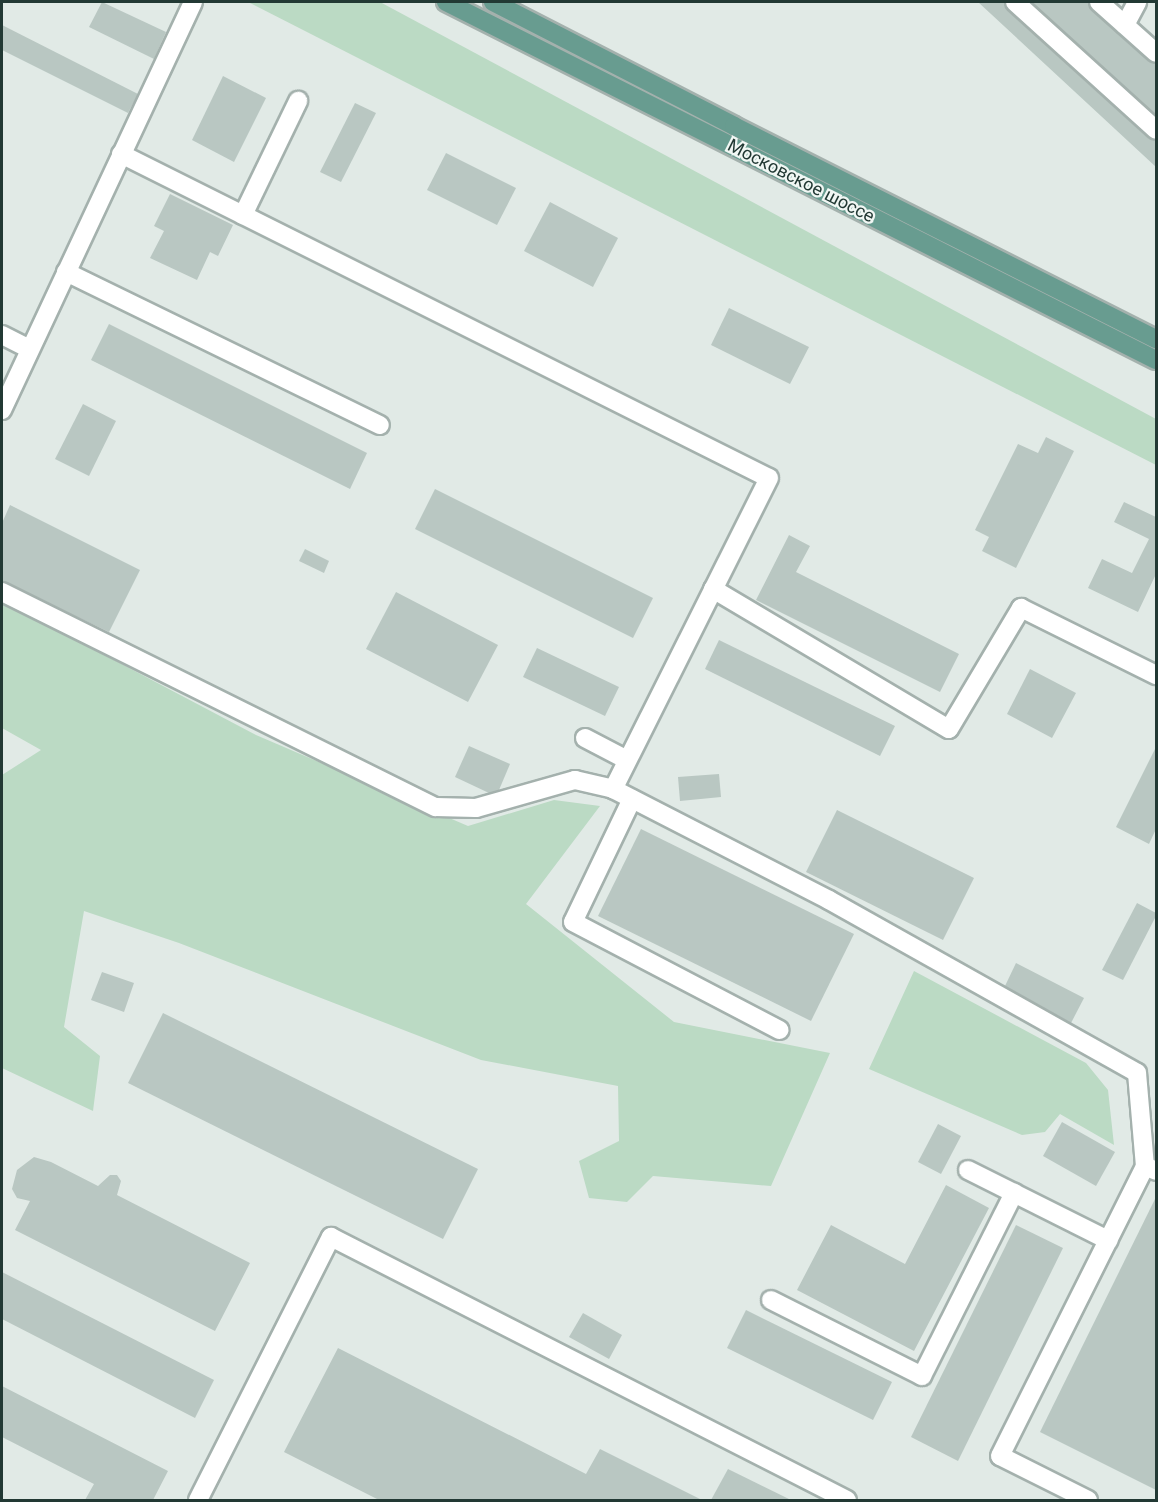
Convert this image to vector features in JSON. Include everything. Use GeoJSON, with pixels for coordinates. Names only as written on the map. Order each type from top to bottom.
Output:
{"type":"FeatureCollection","features":[{"type":"Feature","properties":{"kind":"main road","name":"Московское шоссе"},"geometry":{"type":"LineString","coordinates":[[446,2],[1156,360]]}},
{"type":"Feature","properties":{"kind":"main road","name":"Московское шоссе"},"geometry":{"type":"LineString","coordinates":[[493,2],[1156,339]]}},
{"type":"Feature","properties":{"kind":"lane"},"geometry":{"type":"LineString","coordinates":[[2,410],[193,2]]}},
{"type":"Feature","properties":{"kind":"lane"},"geometry":{"type":"LineString","coordinates":[[1015,2],[1156,130]]}},
{"type":"Feature","properties":{"kind":"lane"},"geometry":{"type":"LineString","coordinates":[[1099,2],[1156,53]]}},
{"type":"Feature","properties":{"kind":"lane"},"geometry":{"type":"LineString","coordinates":[[1125,26],[1137,2]]}},
{"type":"Feature","properties":{"kind":"lane"},"geometry":{"type":"LineString","coordinates":[[243,215],[298,101]]}},
{"type":"Feature","properties":{"kind":"lane"},"geometry":{"type":"LineString","coordinates":[[121,154],[769,478],[613,789]]}},
{"type":"Feature","properties":{"kind":"lane"},"geometry":{"type":"LineString","coordinates":[[66,272],[380,425]]}},
{"type":"Feature","properties":{"kind":"lane"},"geometry":{"type":"LineString","coordinates":[[2,335],[30,350]]}},
{"type":"Feature","properties":{"kind":"lane"},"geometry":{"type":"LineString","coordinates":[[713,589],[949,729],[1021,608],[1156,675]]}},
{"type":"Feature","properties":{"kind":"lane"},"geometry":{"type":"LineString","coordinates":[[2,592],[436,807],[476,808],[575,780],[613,789],[829,900],[1137,1073],[1151,1169],[1108,1240],[1000,1456],[1088,1500]]}},
{"type":"Feature","properties":{"kind":"lane"},"geometry":{"type":"LineString","coordinates":[[585,738],[627,760]]}},
{"type":"Feature","properties":{"kind":"lane"},"geometry":{"type":"LineString","coordinates":[[632,799],[573,922],[780,1030]]}},
{"type":"Feature","properties":{"kind":"lane"},"geometry":{"type":"LineString","coordinates":[[968,1170],[1108,1240]]}},
{"type":"Feature","properties":{"kind":"lane"},"geometry":{"type":"LineString","coordinates":[[771,1300],[922,1376],[1014,1193]]}},
{"type":"Feature","properties":{"kind":"lane"},"geometry":{"type":"LineString","coordinates":[[198,1500],[331,1237],[847,1500]]}},
{"type":"Feature","properties":{"kind":"green space"},"geometry":{"type":"Polygon","coordinates":[[[248,2],[380,2],[1156,419],[1156,465],[248,2]]]}},
{"type":"Feature","properties":{"kind":"green space"},"geometry":{"type":"Polygon","coordinates":[[[2,601],[256,735],[468,826],[554,800],[600,806],[526,904],[674,1022],[830,1053],[771,1186],[653,1176],[627,1202],[589,1198],[579,1161],[619,1141],[618,1086],[481,1060],[179,943],[84,911],[64,1027],[100,1056],[93,1111],[2,1068],[2,775],[41,750],[2,728],[2,601]]]}},
{"type":"Feature","properties":{"kind":"green space"},"geometry":{"type":"Polygon","coordinates":[[[914,971],[1086,1063],[1108,1090],[1114,1145],[1060,1114],[1045,1132],[1022,1135],[869,1069],[914,971]]]}},
{"type":"Feature","properties":{"kind":"building"},"geometry":{"type":"Polygon","coordinates":[[[102,2],[166,32],[154,59],[89,27],[102,2]]]}},
{"type":"Feature","properties":{"kind":"building"},"geometry":{"type":"Polygon","coordinates":[[[978,2],[1004,2],[1007,10],[1148,138],[1156,141],[1156,167],[978,2]]]}},
{"type":"Feature","properties":{"kind":"building"},"geometry":{"type":"Polygon","coordinates":[[[1031,2],[1088,2],[1092,10],[1149,61],[1156,64],[1156,115],[1031,2]]]}},
{"type":"Feature","properties":{"kind":"building"},"geometry":{"type":"Polygon","coordinates":[[[2,25],[138,94],[128,113],[2,50],[2,25]]]}},
{"type":"Feature","properties":{"kind":"building"},"geometry":{"type":"Polygon","coordinates":[[[223,76],[266,98],[234,162],[192,140],[223,76]]]}},
{"type":"Feature","properties":{"kind":"building"},"geometry":{"type":"Polygon","coordinates":[[[355,103],[376,113],[341,182],[320,172],[355,103]]]}},
{"type":"Feature","properties":{"kind":"building"},"geometry":{"type":"Polygon","coordinates":[[[446,153],[516,188],[497,225],[427,190],[446,153]]]}},
{"type":"Feature","properties":{"kind":"building"},"geometry":{"type":"Polygon","coordinates":[[[170,194],[233,225],[218,256],[210,252],[197,280],[150,258],[164,231],[154,226],[170,194]]]}},
{"type":"Feature","properties":{"kind":"building"},"geometry":{"type":"Polygon","coordinates":[[[550,202],[618,238],[593,287],[524,251],[550,202]]]}},
{"type":"Feature","properties":{"kind":"building"},"geometry":{"type":"Polygon","coordinates":[[[729,308],[809,347],[790,384],[711,345],[729,308]]]}},
{"type":"Feature","properties":{"kind":"building"},"geometry":{"type":"Polygon","coordinates":[[[109,324],[367,453],[350,489],[91,360],[109,324]]]}},
{"type":"Feature","properties":{"kind":"building"},"geometry":{"type":"Polygon","coordinates":[[[83,404],[116,421],[89,476],[55,459],[83,404]]]}},
{"type":"Feature","properties":{"kind":"building"},"geometry":{"type":"Polygon","coordinates":[[[1046,437],[1074,451],[1016,568],[982,551],[989,537],[975,530],[1018,444],[1038,453],[1046,437]]]}},
{"type":"Feature","properties":{"kind":"building"},"geometry":{"type":"Polygon","coordinates":[[[435,489],[653,598],[633,638],[415,529],[435,489]]]}},
{"type":"Feature","properties":{"kind":"building"},"geometry":{"type":"Polygon","coordinates":[[[1124,502],[1156,517],[1156,574],[1138,612],[1088,588],[1102,559],[1132,573],[1149,539],[1114,522],[1124,502]]]}},
{"type":"Feature","properties":{"kind":"building"},"geometry":{"type":"Polygon","coordinates":[[[10,505],[140,570],[109,632],[2,581],[2,523],[10,505]]]}},
{"type":"Feature","properties":{"kind":"building"},"geometry":{"type":"Polygon","coordinates":[[[789,535],[810,546],[796,572],[959,654],[940,692],[756,600],[789,535]]]}},
{"type":"Feature","properties":{"kind":"building"},"geometry":{"type":"Polygon","coordinates":[[[305,549],[329,561],[324,573],[299,561],[305,549]]]}},
{"type":"Feature","properties":{"kind":"building"},"geometry":{"type":"Polygon","coordinates":[[[396,592],[498,645],[468,702],[366,649],[396,592]]]}},
{"type":"Feature","properties":{"kind":"building"},"geometry":{"type":"Polygon","coordinates":[[[719,640],[895,726],[880,756],[705,669],[719,640]]]}},
{"type":"Feature","properties":{"kind":"building"},"geometry":{"type":"Polygon","coordinates":[[[537,648],[619,687],[605,716],[523,677],[537,648]]]}},
{"type":"Feature","properties":{"kind":"building"},"geometry":{"type":"Polygon","coordinates":[[[1030,669],[1076,693],[1052,738],[1007,714],[1030,669]]]}},
{"type":"Feature","properties":{"kind":"building"},"geometry":{"type":"Polygon","coordinates":[[[469,746],[510,764],[499,790],[489,793],[455,777],[469,746]]]}},
{"type":"Feature","properties":{"kind":"building"},"geometry":{"type":"Polygon","coordinates":[[[1156,747],[1156,829],[1149,844],[1116,827],[1156,747]]]}},
{"type":"Feature","properties":{"kind":"building"},"geometry":{"type":"Polygon","coordinates":[[[719,774],[721,797],[680,801],[678,777],[719,774]]]}},
{"type":"Feature","properties":{"kind":"building"},"geometry":{"type":"Polygon","coordinates":[[[837,810],[974,878],[943,940],[806,872],[837,810]]]}},
{"type":"Feature","properties":{"kind":"building"},"geometry":{"type":"Polygon","coordinates":[[[641,829],[854,934],[811,1021],[598,916],[641,829]]]}},
{"type":"Feature","properties":{"kind":"building"},"geometry":{"type":"Polygon","coordinates":[[[1137,903],[1156,913],[1156,916],[1123,980],[1102,970],[1137,903]]]}},
{"type":"Feature","properties":{"kind":"building"},"geometry":{"type":"Polygon","coordinates":[[[1016,963],[1084,998],[1071,1023],[1005,986],[1016,963]]]}},
{"type":"Feature","properties":{"kind":"building"},"geometry":{"type":"Polygon","coordinates":[[[102,972],[134,983],[124,1012],[91,1000],[102,972]]]}},
{"type":"Feature","properties":{"kind":"building"},"geometry":{"type":"Polygon","coordinates":[[[163,1013],[478,1169],[443,1239],[128,1083],[163,1013]]]}},
{"type":"Feature","properties":{"kind":"building"},"geometry":{"type":"Polygon","coordinates":[[[1062,1122],[1115,1152],[1096,1186],[1043,1156],[1062,1122]]]}},
{"type":"Feature","properties":{"kind":"building"},"geometry":{"type":"Polygon","coordinates":[[[938,1124],[961,1136],[941,1174],[918,1162],[938,1124]]]}},
{"type":"Feature","properties":{"kind":"building"},"geometry":{"type":"Polygon","coordinates":[[[34,1157],[51,1162],[98,1186],[110,1175],[117,1175],[121,1181],[117,1195],[250,1263],[215,1331],[15,1230],[30,1201],[17,1198],[12,1189],[17,1170],[34,1157]]]}},
{"type":"Feature","properties":{"kind":"building"},"geometry":{"type":"Polygon","coordinates":[[[946,1185],[989,1208],[914,1351],[797,1290],[831,1225],[905,1264],[946,1185]]]}},
{"type":"Feature","properties":{"kind":"building"},"geometry":{"type":"Polygon","coordinates":[[[1156,1197],[1156,1490],[1040,1432],[1156,1197]]]}},
{"type":"Feature","properties":{"kind":"building"},"geometry":{"type":"Polygon","coordinates":[[[1016,1225],[1063,1248],[958,1461],[911,1437],[1016,1225]]]}},
{"type":"Feature","properties":{"kind":"building"},"geometry":{"type":"Polygon","coordinates":[[[2,1272],[214,1380],[195,1418],[2,1319],[2,1272]]]}},
{"type":"Feature","properties":{"kind":"building"},"geometry":{"type":"Polygon","coordinates":[[[746,1310],[892,1382],[873,1420],[727,1348],[746,1310]]]}},
{"type":"Feature","properties":{"kind":"building"},"geometry":{"type":"Polygon","coordinates":[[[583,1313],[622,1335],[609,1359],[569,1337],[583,1313]]]}},
{"type":"Feature","properties":{"kind":"building"},"geometry":{"type":"Polygon","coordinates":[[[338,1348],[586,1474],[600,1449],[702,1500],[379,1500],[284,1452],[338,1348]]]}},
{"type":"Feature","properties":{"kind":"building"},"geometry":{"type":"Polygon","coordinates":[[[2,1386],[168,1471],[153,1500],[85,1500],[94,1484],[2,1437],[2,1386]]]}},
{"type":"Feature","properties":{"kind":"building"},"geometry":{"type":"Polygon","coordinates":[[[728,1469],[791,1500],[711,1500],[728,1469]]]}}]}
